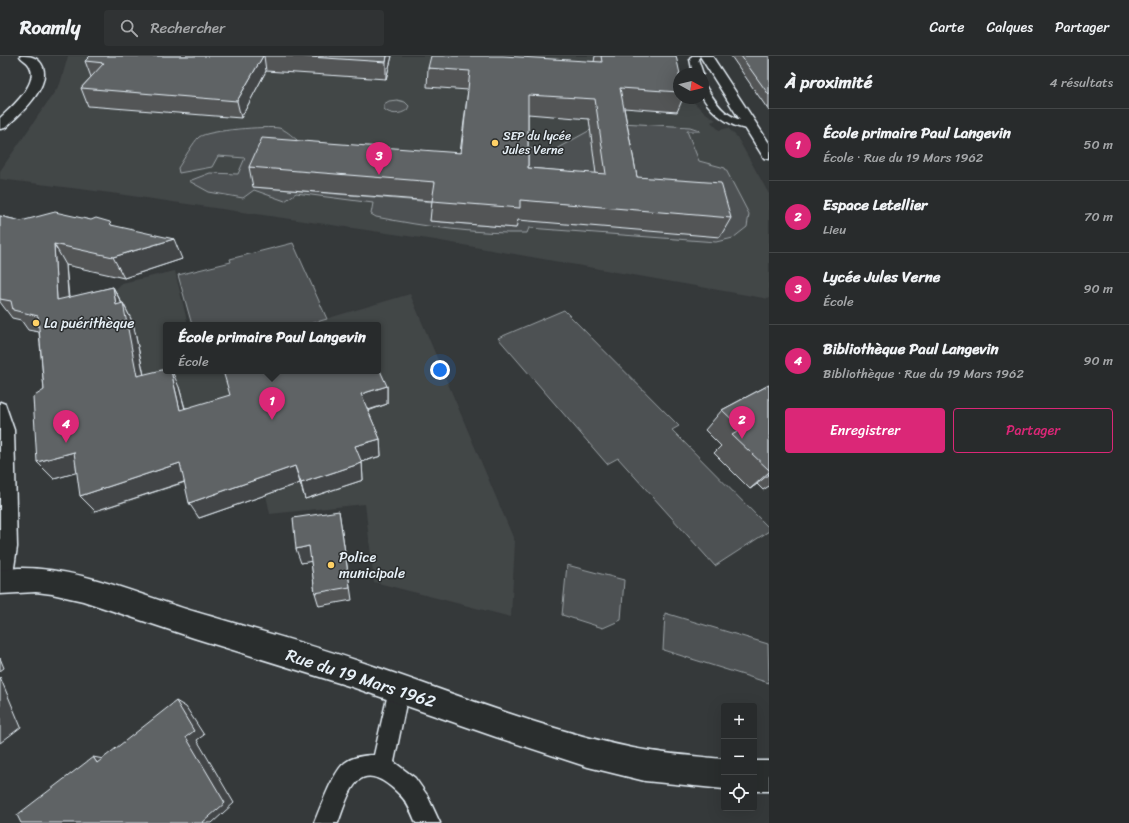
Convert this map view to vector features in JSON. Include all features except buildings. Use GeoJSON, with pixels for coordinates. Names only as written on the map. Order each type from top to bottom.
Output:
{"type":"FeatureCollection","features":[{"type":"Feature","properties":{"kind":"street"},"geometry":{"type":"LineString","coordinates":[[0,125],[28,95],[38,80],[38,65],[26,56]]}},
{"type":"Feature","properties":{"kind":"street"},"geometry":{"type":"LineString","coordinates":[[706,56],[769,155]]}},
{"type":"Feature","properties":{"kind":"street","name":"Rue du 19 Mars 1962"},"geometry":{"type":"LineString","coordinates":[[1,581],[36,579],[74,585],[138,607],[374,680],[539,737],[621,761],[660,768],[721,774]]}},
{"type":"Feature","properties":{"kind":"street"},"geometry":{"type":"LineString","coordinates":[[757,776],[769,776]]}},
{"type":"Feature","properties":{"kind":"lane"},"geometry":{"type":"LineString","coordinates":[[696,56],[694,59],[696,68]]}},
{"type":"Feature","properties":{"kind":"lane"},"geometry":{"type":"LineString","coordinates":[[709,102],[730,119],[740,124],[750,126]]}},
{"type":"Feature","properties":{"kind":"lane"},"geometry":{"type":"LineString","coordinates":[[0,408],[6,430],[8,539],[1,581]]}},
{"type":"Feature","properties":{"kind":"lane"},"geometry":{"type":"LineString","coordinates":[[382,767],[399,689]]}},
{"type":"Feature","properties":{"kind":"lane"},"geometry":{"type":"LineString","coordinates":[[326,823],[345,779],[353,770],[370,766],[382,767],[406,786],[419,803],[428,823]]}},
{"type":"Feature","properties":{"kind":"shaded area"},"geometry":{"type":"Polygon","coordinates":[[[68,56],[676,56],[679,68],[673,68],[673,104],[695,104],[716,120],[711,122],[719,130],[728,128],[737,137],[769,194],[769,299],[435,240],[111,193],[0,179],[0,171],[60,84],[68,56]]]}},
{"type":"Feature","properties":{"kind":"shaded area"},"geometry":{"type":"Polygon","coordinates":[[[397,100],[405,102],[409,106],[407,110],[395,114],[384,109],[384,104],[389,101],[397,100]]]}},
{"type":"Feature","properties":{"kind":"shaded area"},"geometry":{"type":"Polygon","coordinates":[[[605,122],[690,127],[699,130],[700,131],[687,131],[699,161],[725,168],[749,214],[747,227],[733,238],[716,242],[529,228],[527,233],[452,229],[376,217],[371,214],[373,203],[296,193],[285,201],[254,190],[243,198],[209,192],[189,181],[210,173],[238,174],[245,158],[218,156],[212,167],[179,173],[178,168],[199,137],[214,132],[238,129],[279,128],[286,131],[297,140],[296,145],[253,187],[433,202],[430,221],[516,228],[517,188],[524,148],[554,150],[605,122]]]}},
{"type":"Feature","properties":{"kind":"shaded area"},"geometry":{"type":"Polygon","coordinates":[[[293,243],[327,319],[316,322],[191,322],[178,275],[231,262],[230,259],[293,243]]]}},
{"type":"Feature","properties":{"kind":"shaded area"},"geometry":{"type":"Polygon","coordinates":[[[175,271],[187,322],[163,322],[163,374],[381,374],[381,322],[315,322],[410,294],[515,542],[511,617],[374,582],[365,504],[270,514],[266,495],[197,520],[188,483],[92,514],[70,335],[122,283],[175,271]]]}},
{"type":"Feature","properties":{"kind":"shaded area"},"geometry":{"type":"Polygon","coordinates":[[[564,310],[679,426],[672,430],[769,528],[769,531],[715,566],[618,458],[607,464],[498,338],[564,310]]]}},
{"type":"Feature","properties":{"kind":"shaded area"},"geometry":{"type":"Polygon","coordinates":[[[567,565],[624,580],[621,620],[603,628],[562,615],[567,565]]]}},
{"type":"Feature","properties":{"kind":"shaded area"},"geometry":{"type":"Polygon","coordinates":[[[665,613],[768,644],[769,683],[663,650],[665,613]]]}},
{"type":"Feature","properties":{"kind":"place","name":"SEP du lycée Jules Verne"},"geometry":{"type":"Point","coordinates":[495,143]}},
{"type":"Feature","properties":{"kind":"place","name":"Lycée Jules Verne"},"geometry":{"type":"Point","coordinates":[379,175]}},
{"type":"Feature","properties":{"kind":"place","name":"La puérithèque"},"geometry":{"type":"Point","coordinates":[36,323]}},
{"type":"Feature","properties":{"kind":"place","name":"École primaire Paul Langevin"},"geometry":{"type":"Point","coordinates":[272,420]}},
{"type":"Feature","properties":{"kind":"place","name":"Espace Letellier"},"geometry":{"type":"Point","coordinates":[742,439]}},
{"type":"Feature","properties":{"kind":"place","name":"Bibliothèque Paul Langevin"},"geometry":{"type":"Point","coordinates":[66,443]}},
{"type":"Feature","properties":{"kind":"place","name":"Police municipale"},"geometry":{"type":"Point","coordinates":[331,565]}}]}
